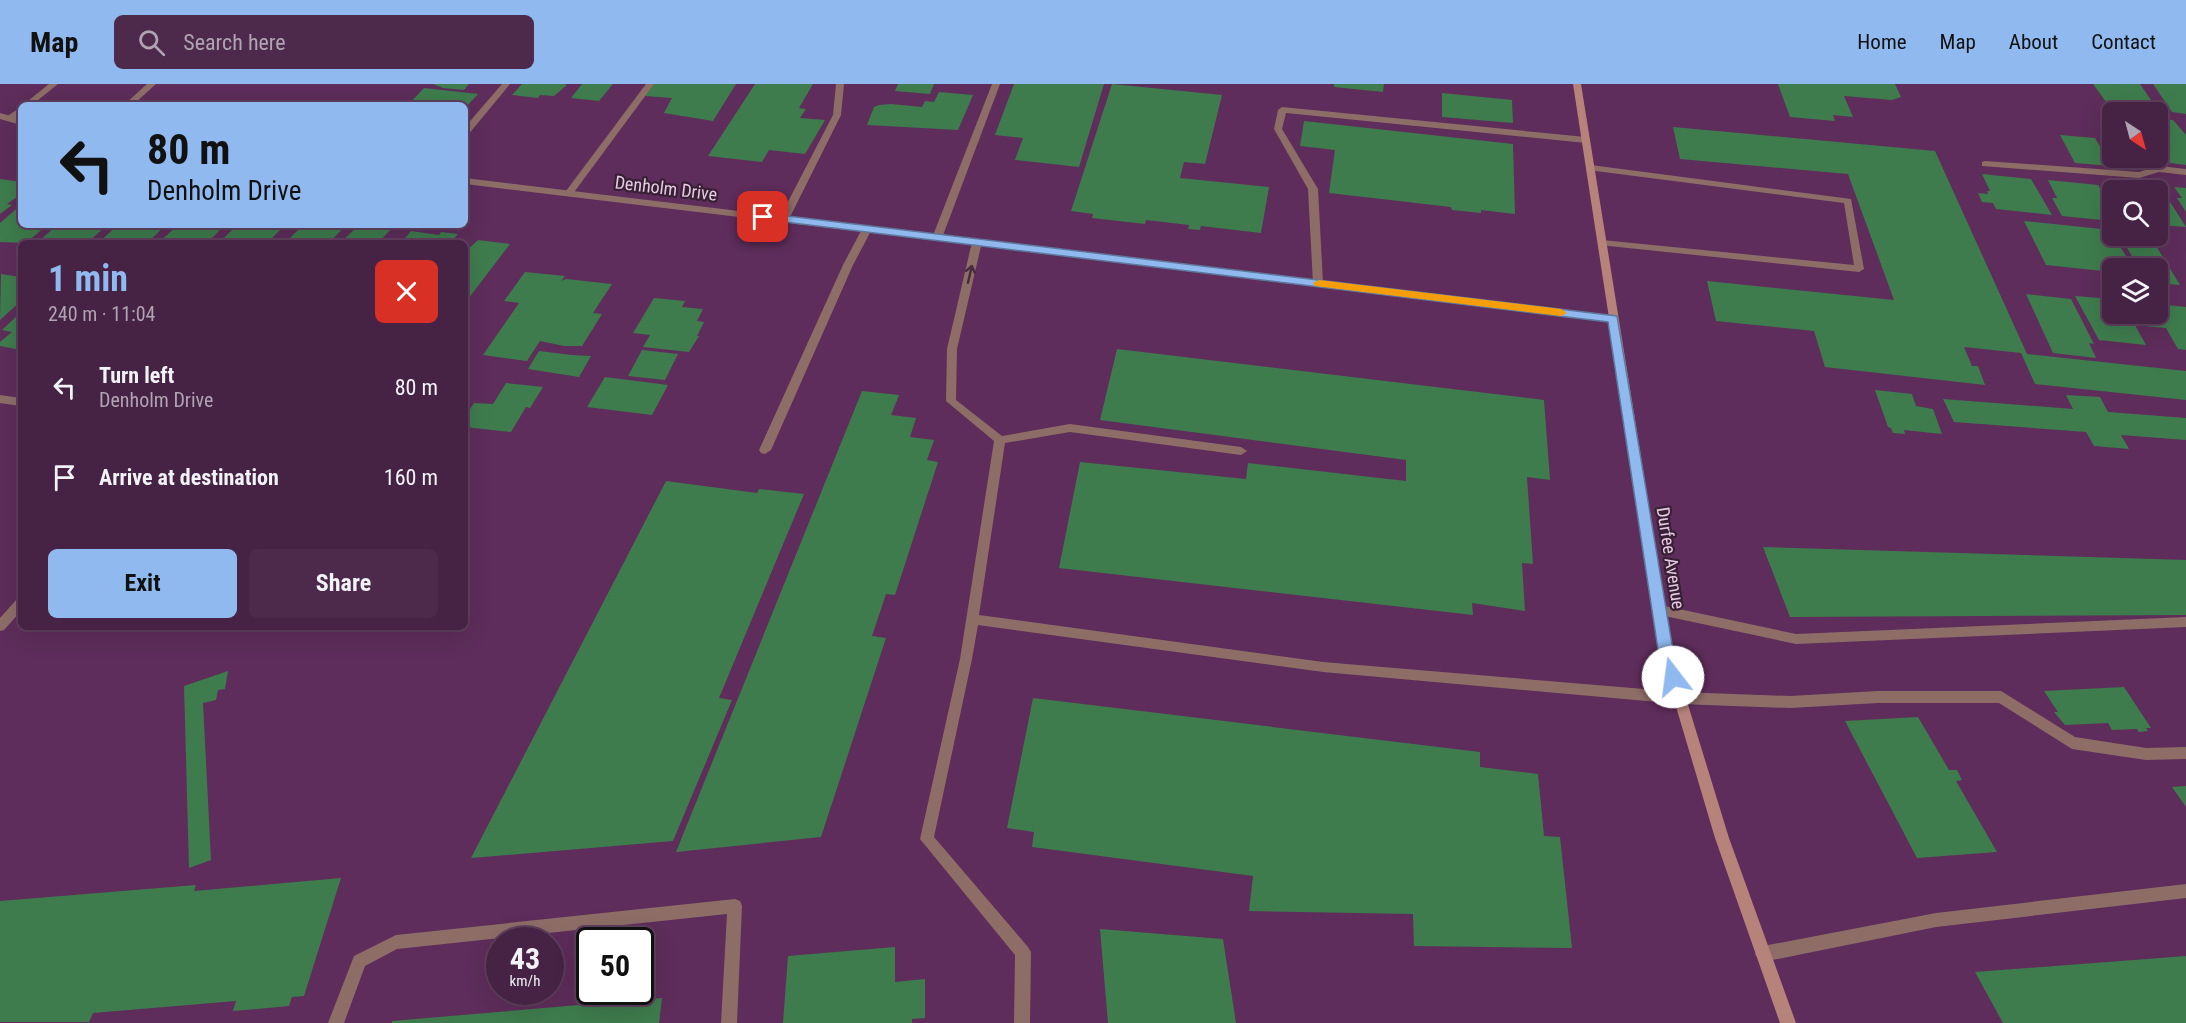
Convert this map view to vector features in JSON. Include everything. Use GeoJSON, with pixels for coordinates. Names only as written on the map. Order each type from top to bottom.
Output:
{"type":"FeatureCollection","features":[{"type":"Feature","properties":{"kind":"main road","name":"Durfee Avenue"},"geometry":{"type":"LineString","coordinates":[[1577,84],[1667,656],[1722,838],[1788,1023]]}},
{"type":"Feature","properties":{"kind":"street"},"geometry":{"type":"LineString","coordinates":[[31,102],[54,84]]}},
{"type":"Feature","properties":{"kind":"street"},"geometry":{"type":"LineString","coordinates":[[131,102],[152,84]]}},
{"type":"Feature","properties":{"kind":"street"},"geometry":{"type":"LineString","coordinates":[[468,129],[506,84]]}},
{"type":"Feature","properties":{"kind":"street"},"geometry":{"type":"LineString","coordinates":[[569,193],[650,84]]}},
{"type":"Feature","properties":{"kind":"street"},"geometry":{"type":"LineString","coordinates":[[784,219],[837,115],[840,84]]}},
{"type":"Feature","properties":{"kind":"street"},"geometry":{"type":"LineString","coordinates":[[937,238],[996,84]]}},
{"type":"Feature","properties":{"kind":"street"},"geometry":{"type":"LineString","coordinates":[[1318,283],[1313,189],[1278,129],[1282,110],[1586,140]]}},
{"type":"Feature","properties":{"kind":"street"},"geometry":{"type":"LineString","coordinates":[[1985,164],[2139,175],[2159,169],[2186,172]]}},
{"type":"Feature","properties":{"kind":"street"},"geometry":{"type":"LineString","coordinates":[[1591,168],[1848,201],[1859,269],[1602,243]]}},
{"type":"Feature","properties":{"kind":"street","name":"Denholm Drive"},"geometry":{"type":"LineString","coordinates":[[468,181],[1613,319]]}},
{"type":"Feature","properties":{"kind":"street"},"geometry":{"type":"LineString","coordinates":[[765,450],[848,265],[867,229]]}},
{"type":"Feature","properties":{"kind":"street"},"geometry":{"type":"LineString","coordinates":[[977,242],[952,349],[951,401],[1000,440],[1070,428],[1241,451]]}},
{"type":"Feature","properties":{"kind":"street"},"geometry":{"type":"LineString","coordinates":[[0,399],[18,402]]}},
{"type":"Feature","properties":{"kind":"street"},"geometry":{"type":"LineString","coordinates":[[1000,440],[973,619],[927,839],[1023,952],[1022,1023]]}},
{"type":"Feature","properties":{"kind":"street"},"geometry":{"type":"LineString","coordinates":[[0,626],[18,606]]}},
{"type":"Feature","properties":{"kind":"street"},"geometry":{"type":"LineString","coordinates":[[1660,610],[1796,639],[2186,622]]}},
{"type":"Feature","properties":{"kind":"street"},"geometry":{"type":"LineString","coordinates":[[973,619],[1323,667],[1680,698],[1790,702],[1878,697],[2001,697],[2072,743],[2146,754],[2186,753]]}},
{"type":"Feature","properties":{"kind":"street"},"geometry":{"type":"LineString","coordinates":[[1763,954],[1936,920],[2186,891]]}},
{"type":"Feature","properties":{"kind":"street"},"geometry":{"type":"LineString","coordinates":[[336,1023],[359,961],[396,942],[735,906],[729,1023]]}},
{"type":"Feature","properties":{"kind":"building"},"geometry":{"type":"Polygon","coordinates":[[[433,84],[469,84],[464,90],[443,88],[433,84]]]}},
{"type":"Feature","properties":{"kind":"building"},"geometry":{"type":"Polygon","coordinates":[[[522,84],[567,85],[554,96],[540,95],[538,98],[512,95],[522,84]]]}},
{"type":"Feature","properties":{"kind":"building"},"geometry":{"type":"Polygon","coordinates":[[[582,84],[613,84],[599,101],[571,98],[582,84]]]}},
{"type":"Feature","properties":{"kind":"building"},"geometry":{"type":"Polygon","coordinates":[[[653,84],[736,84],[713,121],[664,113],[672,98],[645,96],[653,84]]]}},
{"type":"Feature","properties":{"kind":"building"},"geometry":{"type":"Polygon","coordinates":[[[755,84],[813,84],[799,108],[806,109],[800,118],[825,120],[805,154],[769,150],[762,162],[708,156],[755,84]]]}},
{"type":"Feature","properties":{"kind":"building"},"geometry":{"type":"Polygon","coordinates":[[[898,84],[934,84],[930,94],[895,91],[898,84]]]}},
{"type":"Feature","properties":{"kind":"building"},"geometry":{"type":"Polygon","coordinates":[[[1014,84],[1104,84],[1079,167],[1015,160],[1023,138],[995,135],[1014,84]]]}},
{"type":"Feature","properties":{"kind":"building"},"geometry":{"type":"Polygon","coordinates":[[[1112,84],[1222,95],[1205,164],[1184,162],[1180,178],[1269,187],[1261,233],[1201,226],[1200,230],[1188,229],[1189,225],[1146,220],[1145,224],[1092,218],[1093,214],[1071,211],[1112,84]]]}},
{"type":"Feature","properties":{"kind":"building"},"geometry":{"type":"Polygon","coordinates":[[[1334,84],[1384,84],[1383,92],[1334,87],[1334,84]]]}},
{"type":"Feature","properties":{"kind":"building"},"geometry":{"type":"Polygon","coordinates":[[[1778,84],[1895,84],[1901,97],[1892,100],[1844,96],[1853,117],[1833,115],[1835,121],[1790,117],[1778,84]]]}},
{"type":"Feature","properties":{"kind":"building"},"geometry":{"type":"Polygon","coordinates":[[[2093,84],[2140,84],[2152,102],[2106,102],[2093,84]]]}},
{"type":"Feature","properties":{"kind":"building"},"geometry":{"type":"Polygon","coordinates":[[[2153,84],[2186,84],[2186,114],[2172,112],[2168,102],[2165,102],[2153,84]]]}},
{"type":"Feature","properties":{"kind":"building"},"geometry":{"type":"Polygon","coordinates":[[[424,88],[478,94],[468,105],[468,102],[411,102],[424,88]]]}},
{"type":"Feature","properties":{"kind":"building"},"geometry":{"type":"Polygon","coordinates":[[[939,92],[973,95],[958,130],[867,125],[874,107],[891,104],[922,107],[925,101],[934,102],[939,92]]]}},
{"type":"Feature","properties":{"kind":"building"},"geometry":{"type":"Polygon","coordinates":[[[1442,93],[1512,100],[1513,123],[1442,117],[1442,93]]]}},
{"type":"Feature","properties":{"kind":"building"},"geometry":{"type":"Polygon","coordinates":[[[2168,120],[2173,120],[2186,135],[2186,165],[2170,163],[2168,160],[2168,120]]]}},
{"type":"Feature","properties":{"kind":"building"},"geometry":{"type":"Polygon","coordinates":[[[1304,121],[1513,144],[1515,214],[1481,210],[1481,213],[1452,210],[1451,207],[1329,193],[1335,150],[1300,146],[1304,121]]]}},
{"type":"Feature","properties":{"kind":"building"},"geometry":{"type":"Polygon","coordinates":[[[1673,127],[1935,151],[2027,354],[2186,371],[2186,400],[2035,384],[2021,353],[1964,347],[1972,366],[1978,366],[1985,385],[1825,367],[1814,331],[1716,321],[1707,281],[1894,300],[1848,174],[1680,159],[1673,127]]]}},
{"type":"Feature","properties":{"kind":"building"},"geometry":{"type":"Polygon","coordinates":[[[2060,135],[2095,138],[2102,150],[2102,165],[2075,163],[2060,135]]]}},
{"type":"Feature","properties":{"kind":"building"},"geometry":{"type":"Polygon","coordinates":[[[1982,174],[2031,179],[2052,215],[1996,209],[1993,203],[1982,202],[1978,193],[1988,194],[1987,191],[1990,191],[1982,174]]]}},
{"type":"Feature","properties":{"kind":"building"},"geometry":{"type":"Polygon","coordinates":[[[0,179],[18,182],[18,196],[7,204],[12,205],[0,214],[0,179]]]}},
{"type":"Feature","properties":{"kind":"building"},"geometry":{"type":"Polygon","coordinates":[[[2048,180],[2098,185],[2102,192],[2102,220],[2062,216],[2052,198],[2057,198],[2048,180]]]}},
{"type":"Feature","properties":{"kind":"building"},"geometry":{"type":"Polygon","coordinates":[[[2174,187],[2186,188],[2186,212],[2177,198],[2182,198],[2174,187]]]}},
{"type":"Feature","properties":{"kind":"building"},"geometry":{"type":"Polygon","coordinates":[[[2168,199],[2186,227],[2168,226],[2168,199]]]}},
{"type":"Feature","properties":{"kind":"building"},"geometry":{"type":"Polygon","coordinates":[[[18,208],[18,228],[44,228],[30,240],[18,240],[18,243],[0,242],[0,223],[18,208]]]}},
{"type":"Feature","properties":{"kind":"building"},"geometry":{"type":"Polygon","coordinates":[[[2024,221],[2102,229],[2102,246],[2120,246],[2127,258],[2102,258],[2102,271],[2046,265],[2024,221]]]}},
{"type":"Feature","properties":{"kind":"building"},"geometry":{"type":"Polygon","coordinates":[[[54,228],[104,228],[90,240],[40,240],[54,228]]]}},
{"type":"Feature","properties":{"kind":"building"},"geometry":{"type":"Polygon","coordinates":[[[115,228],[163,228],[150,240],[101,240],[115,228]]]}},
{"type":"Feature","properties":{"kind":"building"},"geometry":{"type":"Polygon","coordinates":[[[175,228],[222,228],[210,240],[161,240],[175,228]]]}},
{"type":"Feature","properties":{"kind":"building"},"geometry":{"type":"Polygon","coordinates":[[[234,228],[281,229],[270,240],[222,240],[234,228]]]}},
{"type":"Feature","properties":{"kind":"building"},"geometry":{"type":"Polygon","coordinates":[[[343,228],[332,240],[288,240],[298,230],[292,229],[343,228]]]}},
{"type":"Feature","properties":{"kind":"building"},"geometry":{"type":"Polygon","coordinates":[[[356,228],[391,229],[381,240],[343,240],[356,228]]]}},
{"type":"Feature","properties":{"kind":"building"},"geometry":{"type":"Polygon","coordinates":[[[411,231],[439,235],[441,232],[458,234],[453,240],[404,240],[411,231]]]}},
{"type":"Feature","properties":{"kind":"building"},"geometry":{"type":"Polygon","coordinates":[[[478,240],[510,244],[468,299],[468,249],[478,240]]]}},
{"type":"Feature","properties":{"kind":"building"},"geometry":{"type":"Polygon","coordinates":[[[2126,246],[2156,246],[2163,258],[2133,258],[2126,246]]]}},
{"type":"Feature","properties":{"kind":"building"},"geometry":{"type":"Polygon","coordinates":[[[2168,265],[2180,285],[2168,284],[2168,265]]]}},
{"type":"Feature","properties":{"kind":"building"},"geometry":{"type":"Polygon","coordinates":[[[525,272],[565,276],[561,281],[566,279],[612,284],[593,313],[602,314],[582,346],[564,346],[540,341],[527,361],[483,355],[519,303],[504,301],[525,272]]]}},
{"type":"Feature","properties":{"kind":"building"},"geometry":{"type":"Polygon","coordinates":[[[1,274],[18,277],[18,304],[0,320],[1,274]]]}},
{"type":"Feature","properties":{"kind":"building"},"geometry":{"type":"Polygon","coordinates":[[[2026,294],[2071,299],[2094,344],[2089,343],[2096,358],[2053,353],[2026,294]]]}},
{"type":"Feature","properties":{"kind":"building"},"geometry":{"type":"Polygon","coordinates":[[[2075,296],[2102,298],[2102,324],[2168,324],[2168,305],[2186,307],[2186,350],[2178,349],[2166,328],[2135,325],[2146,345],[2099,340],[2075,296]]]}},
{"type":"Feature","properties":{"kind":"building"},"geometry":{"type":"Polygon","coordinates":[[[654,298],[685,301],[682,307],[703,309],[697,321],[704,322],[689,352],[643,347],[650,335],[633,333],[654,298]]]}},
{"type":"Feature","properties":{"kind":"building"},"geometry":{"type":"Polygon","coordinates":[[[18,315],[18,349],[0,346],[0,342],[12,332],[2,330],[18,315]]]}},
{"type":"Feature","properties":{"kind":"building"},"geometry":{"type":"Polygon","coordinates":[[[1117,349],[1544,400],[1550,480],[1527,477],[1533,564],[1522,563],[1525,611],[1472,603],[1473,615],[1059,568],[1080,462],[1246,479],[1248,463],[1406,481],[1406,460],[1100,420],[1117,349]]]}},
{"type":"Feature","properties":{"kind":"building"},"geometry":{"type":"Polygon","coordinates":[[[642,350],[678,354],[665,380],[628,376],[642,350]]]}},
{"type":"Feature","properties":{"kind":"building"},"geometry":{"type":"Polygon","coordinates":[[[539,351],[591,356],[579,377],[528,369],[539,351]]]}},
{"type":"Feature","properties":{"kind":"building"},"geometry":{"type":"Polygon","coordinates":[[[605,377],[668,385],[652,415],[587,407],[605,377]]]}},
{"type":"Feature","properties":{"kind":"building"},"geometry":{"type":"Polygon","coordinates":[[[506,383],[543,387],[530,408],[526,407],[511,432],[468,427],[468,412],[474,403],[493,404],[506,383]]]}},
{"type":"Feature","properties":{"kind":"building"},"geometry":{"type":"Polygon","coordinates":[[[1875,390],[1912,394],[1916,406],[1933,409],[1942,434],[1904,430],[1905,434],[1893,433],[1888,427],[1875,390]]]}},
{"type":"Feature","properties":{"kind":"building"},"geometry":{"type":"Polygon","coordinates":[[[862,391],[899,395],[891,415],[916,418],[910,437],[934,440],[927,460],[938,462],[895,595],[886,594],[872,636],[886,638],[821,837],[676,852],[862,391]]]}},
{"type":"Feature","properties":{"kind":"building"},"geometry":{"type":"Polygon","coordinates":[[[2066,395],[2100,397],[2108,412],[2186,418],[2186,440],[2121,435],[2129,449],[2094,446],[2086,432],[1954,422],[1943,399],[2073,409],[2066,395]]]}},
{"type":"Feature","properties":{"kind":"building"},"geometry":{"type":"Polygon","coordinates":[[[666,481],[757,493],[759,489],[804,494],[719,698],[732,700],[673,841],[471,858],[666,481]]]}},
{"type":"Feature","properties":{"kind":"building"},"geometry":{"type":"Polygon","coordinates":[[[1763,547],[2186,560],[2186,615],[1790,617],[1763,547]]]}},
{"type":"Feature","properties":{"kind":"building"},"geometry":{"type":"Polygon","coordinates":[[[228,671],[225,689],[218,690],[216,700],[203,703],[211,860],[189,868],[184,686],[228,671]]]}},
{"type":"Feature","properties":{"kind":"building"},"geometry":{"type":"Polygon","coordinates":[[[2124,687],[2151,728],[2146,728],[2148,731],[2112,730],[2108,723],[2065,725],[2054,712],[2058,712],[2044,691],[2124,687]]]}},
{"type":"Feature","properties":{"kind":"building"},"geometry":{"type":"Polygon","coordinates":[[[1033,698],[1480,752],[1480,767],[1538,774],[1544,836],[1560,837],[1572,948],[1414,946],[1413,914],[1249,911],[1253,876],[1032,847],[1034,832],[1007,828],[1033,698]]]}},
{"type":"Feature","properties":{"kind":"building"},"geometry":{"type":"Polygon","coordinates":[[[1918,717],[1949,770],[1957,770],[1962,780],[1956,781],[1997,852],[1917,858],[1845,721],[1918,717]]]}},
{"type":"Feature","properties":{"kind":"building"},"geometry":{"type":"Polygon","coordinates":[[[2186,786],[2186,807],[2172,787],[2186,786]]]}},
{"type":"Feature","properties":{"kind":"building"},"geometry":{"type":"Polygon","coordinates":[[[341,878],[304,996],[292,997],[289,1006],[233,1011],[236,1001],[93,1013],[89,1022],[0,1022],[0,901],[196,885],[194,891],[341,878]]]}},
{"type":"Feature","properties":{"kind":"building"},"geometry":{"type":"Polygon","coordinates":[[[1100,929],[1223,939],[1236,1023],[1108,1023],[1100,929]]]}},
{"type":"Feature","properties":{"kind":"building"},"geometry":{"type":"Polygon","coordinates":[[[895,947],[895,982],[925,979],[925,1018],[912,1019],[912,1023],[783,1023],[788,956],[895,947]]]}},
{"type":"Feature","properties":{"kind":"building"},"geometry":{"type":"Polygon","coordinates":[[[2186,956],[2186,1023],[2003,1023],[1975,972],[2186,956]]]}},
{"type":"Feature","properties":{"kind":"building"},"geometry":{"type":"Polygon","coordinates":[[[662,998],[659,1023],[392,1023],[392,1021],[580,1005],[654,1005],[654,999],[662,998]]]}},
{"type":"Feature","properties":{"kind":"slow traffic"},"geometry":{"type":"LineString","coordinates":[[1319,283],[1561,313]]}},
{"type":"Feature","properties":{"kind":"route"},"geometry":{"type":"LineString","coordinates":[[763,217],[1613,319],[1667,656],[1673,677]]}}]}
